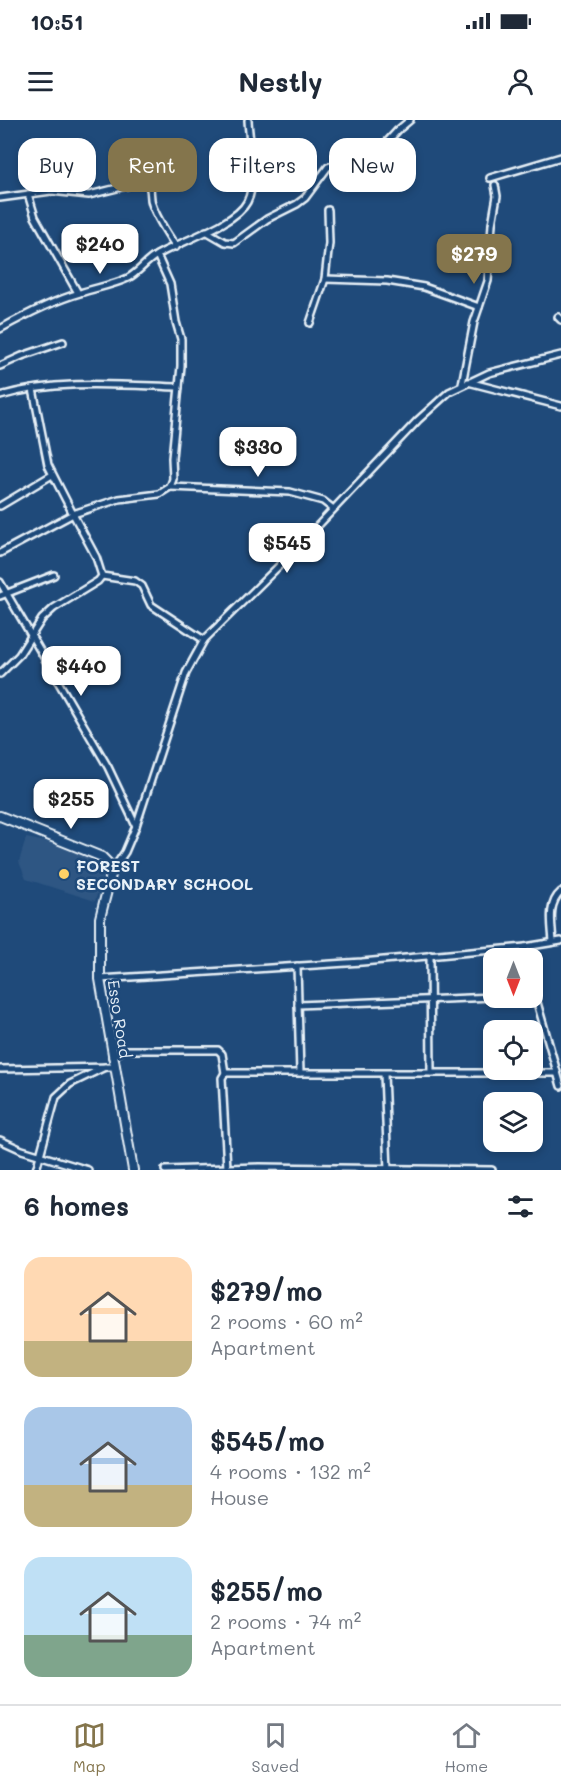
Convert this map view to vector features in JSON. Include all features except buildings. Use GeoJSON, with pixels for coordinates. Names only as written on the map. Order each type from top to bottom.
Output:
{"type":"FeatureCollection","features":[{"type":"Feature","properties":{"kind":"street"},"geometry":{"type":"LineString","coordinates":[[0,329],[30,313],[78,293],[129,277],[157,255],[229,219],[241,210],[251,191],[248,120]]}},
{"type":"Feature","properties":{"kind":"street"},"geometry":{"type":"LineString","coordinates":[[206,231],[230,244],[238,241],[267,219],[306,198],[328,167],[372,153],[410,120]]}},
{"type":"Feature","properties":{"kind":"street"},"geometry":{"type":"LineString","coordinates":[[490,178],[561,157]]}},
{"type":"Feature","properties":{"kind":"street"},"geometry":{"type":"LineString","coordinates":[[0,198],[51,191],[89,195],[146,181],[152,190],[152,204],[159,220],[176,247]]}},
{"type":"Feature","properties":{"kind":"street"},"geometry":{"type":"LineString","coordinates":[[465,383],[470,335],[488,281],[492,224],[497,195],[495,185]]}},
{"type":"Feature","properties":{"kind":"street"},"geometry":{"type":"LineString","coordinates":[[28,194],[35,217],[78,293]]}},
{"type":"Feature","properties":{"kind":"street"},"geometry":{"type":"LineString","coordinates":[[310,323],[325,279],[328,210]]}},
{"type":"Feature","properties":{"kind":"street"},"geometry":{"type":"LineString","coordinates":[[157,255],[170,284],[181,339],[170,488]]}},
{"type":"Feature","properties":{"kind":"street"},"geometry":{"type":"LineString","coordinates":[[325,279],[387,281],[424,287],[479,307]]}},
{"type":"Feature","properties":{"kind":"street"},"geometry":{"type":"LineString","coordinates":[[0,366],[63,342]]}},
{"type":"Feature","properties":{"kind":"street"},"geometry":{"type":"LineString","coordinates":[[112,871],[125,852],[136,826],[186,673],[204,640],[293,552],[332,508],[418,420],[449,392],[489,373],[561,355]]}},
{"type":"Feature","properties":{"kind":"street"},"geometry":{"type":"LineString","coordinates":[[465,383],[561,406]]}},
{"type":"Feature","properties":{"kind":"street"},"geometry":{"type":"LineString","coordinates":[[0,396],[33,389],[102,384],[179,387]]}},
{"type":"Feature","properties":{"kind":"street"},"geometry":{"type":"LineString","coordinates":[[0,674],[19,655],[42,619],[54,608],[98,581],[102,576],[101,567],[52,475],[33,389]]}},
{"type":"Feature","properties":{"kind":"street"},"geometry":{"type":"LineString","coordinates":[[0,506],[52,475]]}},
{"type":"Feature","properties":{"kind":"street"},"geometry":{"type":"LineString","coordinates":[[0,553],[73,513],[119,499],[159,494],[170,488],[290,492],[322,501],[332,508]]}},
{"type":"Feature","properties":{"kind":"street"},"geometry":{"type":"LineString","coordinates":[[0,596],[54,575]]}},
{"type":"Feature","properties":{"kind":"street"},"geometry":{"type":"LineString","coordinates":[[102,576],[135,581],[142,586],[151,605],[204,640]]}},
{"type":"Feature","properties":{"kind":"street"},"geometry":{"type":"LineString","coordinates":[[0,582],[108,767],[136,826]]}},
{"type":"Feature","properties":{"kind":"street"},"geometry":{"type":"LineString","coordinates":[[0,816],[102,857],[109,861],[112,871]]}},
{"type":"Feature","properties":{"kind":"street","name":"Esso Road"},"geometry":{"type":"LineString","coordinates":[[112,871],[100,918],[100,979],[112,1057],[110,1067],[133,1170]]}},
{"type":"Feature","properties":{"kind":"street"},"geometry":{"type":"LineString","coordinates":[[553,942],[552,903],[561,892]]}},
{"type":"Feature","properties":{"kind":"street"},"geometry":{"type":"LineString","coordinates":[[100,979],[297,966],[525,947],[561,941]]}},
{"type":"Feature","properties":{"kind":"street"},"geometry":{"type":"LineString","coordinates":[[430,955],[431,1073]]}},
{"type":"Feature","properties":{"kind":"street"},"geometry":{"type":"LineString","coordinates":[[297,966],[300,1073]]}},
{"type":"Feature","properties":{"kind":"street"},"geometry":{"type":"LineString","coordinates":[[298,1005],[483,998]]}},
{"type":"Feature","properties":{"kind":"street"},"geometry":{"type":"LineString","coordinates":[[539,1008],[561,1086]]}},
{"type":"Feature","properties":{"kind":"street"},"geometry":{"type":"LineString","coordinates":[[112,1057],[123,1050],[218,1050],[222,1054],[225,1073],[222,1078],[227,1168]]}},
{"type":"Feature","properties":{"kind":"street"},"geometry":{"type":"LineString","coordinates":[[0,1069],[110,1067]]}},
{"type":"Feature","properties":{"kind":"street"},"geometry":{"type":"LineString","coordinates":[[36,1170],[56,1097],[70,1084],[110,1067]]}},
{"type":"Feature","properties":{"kind":"street"},"geometry":{"type":"LineString","coordinates":[[225,1073],[557,1073]]}},
{"type":"Feature","properties":{"kind":"street"},"geometry":{"type":"LineString","coordinates":[[384,1074],[388,1170]]}},
{"type":"Feature","properties":{"kind":"street"},"geometry":{"type":"LineString","coordinates":[[0,1140],[39,1156],[88,1170]]}},
{"type":"Feature","properties":{"kind":"street"},"geometry":{"type":"LineString","coordinates":[[165,1170],[227,1168],[492,1170]]}},
{"type":"Feature","properties":{"kind":"shaded area","name":"FOREST SECONDARY SCHOOL"},"geometry":{"type":"Polygon","coordinates":[[[26,838],[63,845],[107,864],[95,901],[26,879],[19,862],[26,838]]]}},
{"type":"Feature","properties":{"kind":"place","name":"FOREST SECONDARY SCHOOL"},"geometry":{"type":"Point","coordinates":[64,874]}}]}
